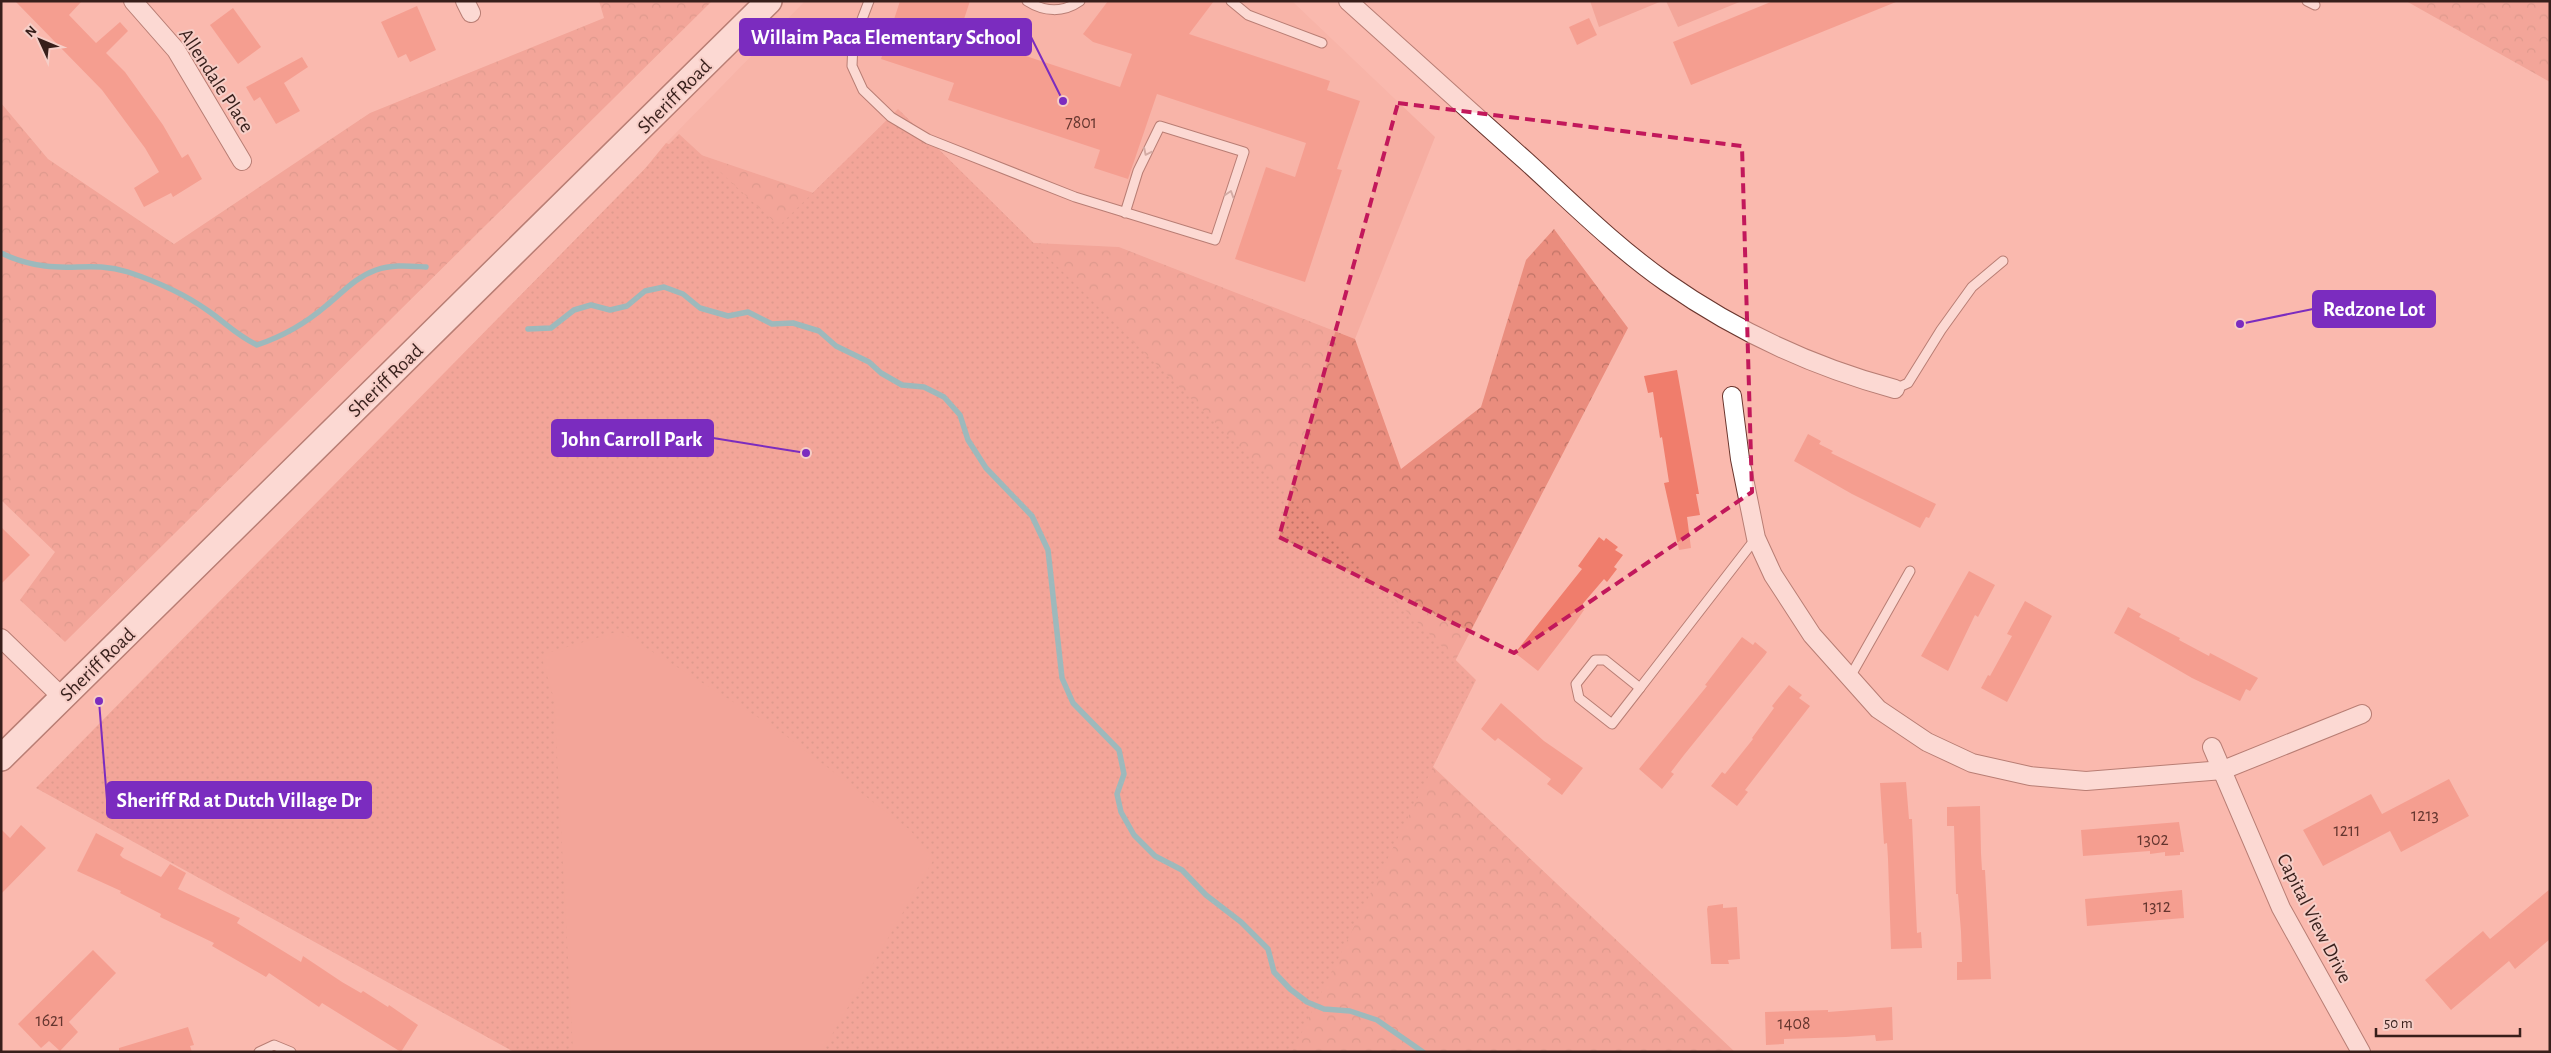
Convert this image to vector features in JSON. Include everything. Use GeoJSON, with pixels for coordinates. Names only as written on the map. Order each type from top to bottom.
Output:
{"type":"FeatureCollection","features":[{"type":"Feature","properties":{"kind":"main road","name":"Sheriff Road"},"geometry":{"type":"LineString","coordinates":[[1,758],[769,1]]}},
{"type":"Feature","properties":{"kind":"street","name":"Allendale Place"},"geometry":{"type":"LineString","coordinates":[[133,1],[176,50],[242,161]]}},
{"type":"Feature","properties":{"kind":"street"},"geometry":{"type":"LineString","coordinates":[[1348,1],[1604,231],[1666,282],[1721,316],[1796,356],[1849,376],[1895,389]]}},
{"type":"Feature","properties":{"kind":"street"},"geometry":{"type":"LineString","coordinates":[[1732,396],[1740,459],[1756,538],[1773,575],[1812,635],[1878,709],[1928,742],[1972,763],[2030,776],[2086,781],[2223,770],[2362,714]]}},
{"type":"Feature","properties":{"kind":"street"},"geometry":{"type":"LineString","coordinates":[[1,638],[62,697]]}},
{"type":"Feature","properties":{"kind":"street","name":"Capital View Drive"},"geometry":{"type":"LineString","coordinates":[[2212,747],[2281,908],[2361,1052]]}},
{"type":"Feature","properties":{"kind":"lane"},"geometry":{"type":"LineString","coordinates":[[869,1],[853,44],[852,66],[863,90],[891,117],[928,139],[1075,197],[1215,240],[1244,152],[1160,126],[1138,171],[1125,212]]}},
{"type":"Feature","properties":{"kind":"lane"},"geometry":{"type":"LineString","coordinates":[[1027,1],[1039,9],[1046,5],[1057,10],[1073,6],[1080,1]]}},
{"type":"Feature","properties":{"kind":"lane"},"geometry":{"type":"LineString","coordinates":[[1232,1],[1248,14],[1322,42]]}},
{"type":"Feature","properties":{"kind":"lane"},"geometry":{"type":"LineString","coordinates":[[1895,389],[1908,383],[1941,330],[1972,287],[2003,262]]}},
{"type":"Feature","properties":{"kind":"lane"},"geometry":{"type":"LineString","coordinates":[[1640,688],[1605,660],[1595,660],[1576,684],[1579,698],[1612,724],[1640,688],[1756,538]]}},
{"type":"Feature","properties":{"kind":"lane"},"geometry":{"type":"LineString","coordinates":[[1850,677],[1910,570]]}},
{"type":"Feature","properties":{"kind":"lane"},"geometry":{"type":"LineString","coordinates":[[259,1052],[274,1045],[291,1052]]}},
{"type":"Feature","properties":{"kind":"highlighted area"},"geometry":{"type":"Polygon","coordinates":[[[1398,103],[1742,146],[1752,492],[1514,653],[1279,537],[1398,103]]]}},
{"type":"Feature","properties":{"kind":"shaded area"},"geometry":{"type":"Polygon","coordinates":[[[805,1],[1292,1],[1435,137],[1355,339],[1119,247],[950,239],[666,143],[805,1]]]}},
{"type":"Feature","properties":{"kind":"green space"},"geometry":{"type":"Polygon","coordinates":[[[599,1],[712,1],[65,642],[20,600],[55,552],[1,500],[1,103],[48,159],[174,244],[370,113],[604,18],[599,1]]]}},
{"type":"Feature","properties":{"kind":"green space"},"geometry":{"type":"Polygon","coordinates":[[[1590,1],[1662,1],[1599,27],[1590,1]]]}},
{"type":"Feature","properties":{"kind":"green space"},"geometry":{"type":"Polygon","coordinates":[[[1666,1],[1742,1],[1678,27],[1666,1]]]}},
{"type":"Feature","properties":{"kind":"green space"},"geometry":{"type":"Polygon","coordinates":[[[2406,1],[2550,1],[2550,82],[2406,1]]]}},
{"type":"Feature","properties":{"kind":"green space"},"geometry":{"type":"Polygon","coordinates":[[[898,109],[1476,680],[1292,1052],[514,1052],[36,788],[679,134],[779,226],[898,109]]]}},
{"type":"Feature","properties":{"kind":"green space"},"geometry":{"type":"Polygon","coordinates":[[[666,143],[950,239],[1119,247],[1355,339],[1401,469],[1481,407],[1526,260],[1554,229],[1628,328],[1411,746],[1735,1052],[1053,1052],[550,285],[666,143]]]}},
{"type":"Feature","properties":{"kind":"green space"},"geometry":{"type":"Polygon","coordinates":[[[619,631],[777,729],[910,830],[934,859],[822,1052],[573,1052],[554,699],[541,655],[619,631]]]}},
{"type":"Feature","properties":{"kind":"building"},"geometry":{"type":"Polygon","coordinates":[[[15,1],[82,1],[69,15],[96,43],[120,22],[128,31],[106,53],[125,72],[163,125],[182,158],[188,154],[202,179],[173,197],[171,193],[144,207],[134,188],[159,172],[145,148],[102,90],[15,1]]]}},
{"type":"Feature","properties":{"kind":"building"},"geometry":{"type":"Polygon","coordinates":[[[900,1],[970,1],[959,34],[1120,87],[1132,54],[1093,42],[1083,34],[1108,1],[1214,1],[1189,34],[1330,81],[1327,90],[1360,101],[1337,169],[1342,170],[1305,282],[1235,259],[1266,167],[1295,177],[1306,143],[1157,94],[1128,179],[1094,168],[1100,150],[948,100],[954,83],[881,59],[900,1]]]}},
{"type":"Feature","properties":{"kind":"building"},"geometry":{"type":"Polygon","coordinates":[[[1773,1],[1896,2],[1691,85],[1673,42],[1773,1]]]}},
{"type":"Feature","properties":{"kind":"building"},"geometry":{"type":"Polygon","coordinates":[[[417,6],[436,50],[410,62],[406,54],[398,58],[381,22],[417,6]]]}},
{"type":"Feature","properties":{"kind":"building"},"geometry":{"type":"Polygon","coordinates":[[[233,8],[261,47],[238,64],[210,25],[233,8]]]}},
{"type":"Feature","properties":{"kind":"building"},"geometry":{"type":"Polygon","coordinates":[[[1589,18],[1597,35],[1577,45],[1569,27],[1589,18]]]}},
{"type":"Feature","properties":{"kind":"building"},"geometry":{"type":"Polygon","coordinates":[[[302,57],[308,67],[284,83],[300,111],[276,124],[260,97],[254,101],[246,87],[302,57]]]}},
{"type":"Feature","properties":{"kind":"building"},"geometry":{"type":"Polygon","coordinates":[[[1677,370],[1699,494],[1696,494],[1700,515],[1687,517],[1691,548],[1679,550],[1664,483],[1669,482],[1653,392],[1648,393],[1644,376],[1677,370]]]}},
{"type":"Feature","properties":{"kind":"building"},"geometry":{"type":"Polygon","coordinates":[[[1808,434],[1821,441],[1819,444],[1833,451],[1831,453],[1936,504],[1929,518],[1926,517],[1920,528],[1852,494],[1794,461],[1808,434]]]}},
{"type":"Feature","properties":{"kind":"building"},"geometry":{"type":"Polygon","coordinates":[[[1,527],[30,555],[1,584],[1,527]]]}},
{"type":"Feature","properties":{"kind":"building"},"geometry":{"type":"Polygon","coordinates":[[[1599,537],[1604,541],[1606,538],[1618,547],[1615,550],[1623,555],[1614,567],[1617,569],[1607,582],[1604,579],[1580,607],[1584,610],[1538,671],[1515,653],[1582,569],[1578,566],[1599,537]]]}},
{"type":"Feature","properties":{"kind":"building"},"geometry":{"type":"Polygon","coordinates":[[[1969,571],[1995,585],[1978,617],[1975,615],[1948,671],[1921,656],[1969,571]]]}},
{"type":"Feature","properties":{"kind":"building"},"geometry":{"type":"Polygon","coordinates":[[[2025,601],[2052,616],[2007,702],[1981,688],[1988,675],[1990,676],[2012,636],[2007,634],[2025,601]]]}},
{"type":"Feature","properties":{"kind":"building"},"geometry":{"type":"Polygon","coordinates":[[[2128,607],[2141,614],[2139,617],[2180,638],[2179,640],[2209,656],[2210,653],[2258,678],[2250,691],[2246,689],[2240,701],[2192,678],[2114,633],[2128,607]]]}},
{"type":"Feature","properties":{"kind":"building"},"geometry":{"type":"Polygon","coordinates":[[[1742,637],[1753,645],[1755,642],[1767,652],[1684,755],[1671,772],[1674,774],[1662,789],[1639,769],[1707,686],[1705,685],[1742,637]]]}},
{"type":"Feature","properties":{"kind":"building"},"geometry":{"type":"Polygon","coordinates":[[[1789,685],[1802,695],[1799,698],[1810,706],[1745,790],[1748,792],[1737,806],[1711,786],[1722,772],[1725,774],[1753,739],[1774,708],[1772,706],[1789,685]]]}},
{"type":"Feature","properties":{"kind":"building"},"geometry":{"type":"Polygon","coordinates":[[[1501,703],[1544,741],[1583,768],[1562,795],[1547,784],[1551,779],[1498,738],[1495,741],[1481,729],[1501,703]]]}},
{"type":"Feature","properties":{"kind":"building"},"geometry":{"type":"Polygon","coordinates":[[[2449,779],[2469,816],[2401,852],[2390,831],[2323,866],[2303,830],[2371,794],[2382,814],[2449,779]]]}},
{"type":"Feature","properties":{"kind":"building"},"geometry":{"type":"Polygon","coordinates":[[[1906,782],[1909,819],[1912,819],[1917,933],[1921,932],[1922,948],[1891,949],[1887,843],[1884,844],[1880,783],[1906,782]]]}},
{"type":"Feature","properties":{"kind":"building"},"geometry":{"type":"Polygon","coordinates":[[[1980,806],[1982,870],[1985,870],[1991,979],[1957,980],[1957,962],[1962,962],[1961,932],[1958,894],[1956,894],[1954,826],[1947,826],[1947,807],[1980,806]]]}},
{"type":"Feature","properties":{"kind":"building"},"geometry":{"type":"Polygon","coordinates":[[[2179,822],[2184,852],[2180,852],[2180,855],[2165,856],[2165,852],[2150,854],[2150,851],[2083,856],[2081,830],[2179,822]]]}},
{"type":"Feature","properties":{"kind":"building"},"geometry":{"type":"Polygon","coordinates":[[[21,825],[46,848],[1,894],[1,829],[10,838],[21,825]]]}},
{"type":"Feature","properties":{"kind":"building"},"geometry":{"type":"Polygon","coordinates":[[[96,833],[124,848],[120,855],[123,858],[161,877],[170,864],[186,873],[178,889],[240,918],[237,923],[301,962],[303,956],[361,993],[363,991],[388,1007],[389,1005],[418,1025],[401,1052],[322,1003],[319,1007],[269,973],[266,977],[212,946],[214,943],[160,917],[161,914],[120,893],[121,891],[77,871],[96,833]]]}},
{"type":"Feature","properties":{"kind":"building"},"geometry":{"type":"Polygon","coordinates":[[[2550,889],[2550,939],[2515,969],[2509,961],[2451,1010],[2425,980],[2483,931],[2490,939],[2550,889]]]}},
{"type":"Feature","properties":{"kind":"building"},"geometry":{"type":"Polygon","coordinates":[[[2182,890],[2184,918],[2087,926],[2085,899],[2182,890]]]}},
{"type":"Feature","properties":{"kind":"building"},"geometry":{"type":"Polygon","coordinates":[[[1723,904],[1723,908],[1737,907],[1740,959],[1728,960],[1729,964],[1711,964],[1707,909],[1708,906],[1723,904]]]}},
{"type":"Feature","properties":{"kind":"building"},"geometry":{"type":"Polygon","coordinates":[[[93,950],[116,973],[69,1022],[78,1032],[60,1051],[49,1041],[41,1048],[18,1024],[93,950]]]}},
{"type":"Feature","properties":{"kind":"building"},"geometry":{"type":"Polygon","coordinates":[[[1892,1007],[1893,1040],[1876,1041],[1875,1035],[1784,1039],[1784,1044],[1766,1045],[1765,1012],[1828,1010],[1828,1012],[1892,1007]]]}},
{"type":"Feature","properties":{"kind":"building"},"geometry":{"type":"Polygon","coordinates":[[[188,1027],[194,1045],[190,1046],[192,1052],[119,1052],[119,1048],[188,1027]]]}},
{"type":"Feature","properties":{"kind":"waterway"},"geometry":{"type":"LineString","coordinates":[[1,253],[17,260],[39,265],[106,267],[128,272],[169,288],[188,298],[257,345],[276,338],[302,324],[356,281],[369,273],[395,266],[426,267]]}},
{"type":"Feature","properties":{"kind":"waterway"},"geometry":{"type":"LineString","coordinates":[[528,329],[551,328],[574,310],[591,305],[610,310],[627,306],[645,291],[664,287],[683,294],[700,308],[728,316],[748,312],[772,324],[793,323],[819,331],[836,346],[869,362],[881,373],[902,385],[924,387],[944,397],[960,415],[968,440],[986,468],[1032,516],[1048,550],[1062,678],[1073,703],[1119,750],[1124,774],[1117,794],[1121,812],[1134,835],[1155,856],[1182,870],[1206,895],[1241,922],[1268,949],[1274,972],[1290,989],[1307,1002],[1324,1009],[1350,1011],[1377,1020],[1423,1052]]}},
{"type":"Feature","properties":{"kind":"place","name":"Willaim Paca Elementary School"},"geometry":{"type":"Point","coordinates":[1063,101]}},
{"type":"Feature","properties":{"kind":"place","name":"Redzone Lot"},"geometry":{"type":"Point","coordinates":[2240,324]}},
{"type":"Feature","properties":{"kind":"place","name":"John Carroll Park"},"geometry":{"type":"Point","coordinates":[806,453]}},
{"type":"Feature","properties":{"kind":"place","name":"Sheriff Rd at Dutch Village Dr"},"geometry":{"type":"Point","coordinates":[99,701]}}]}
